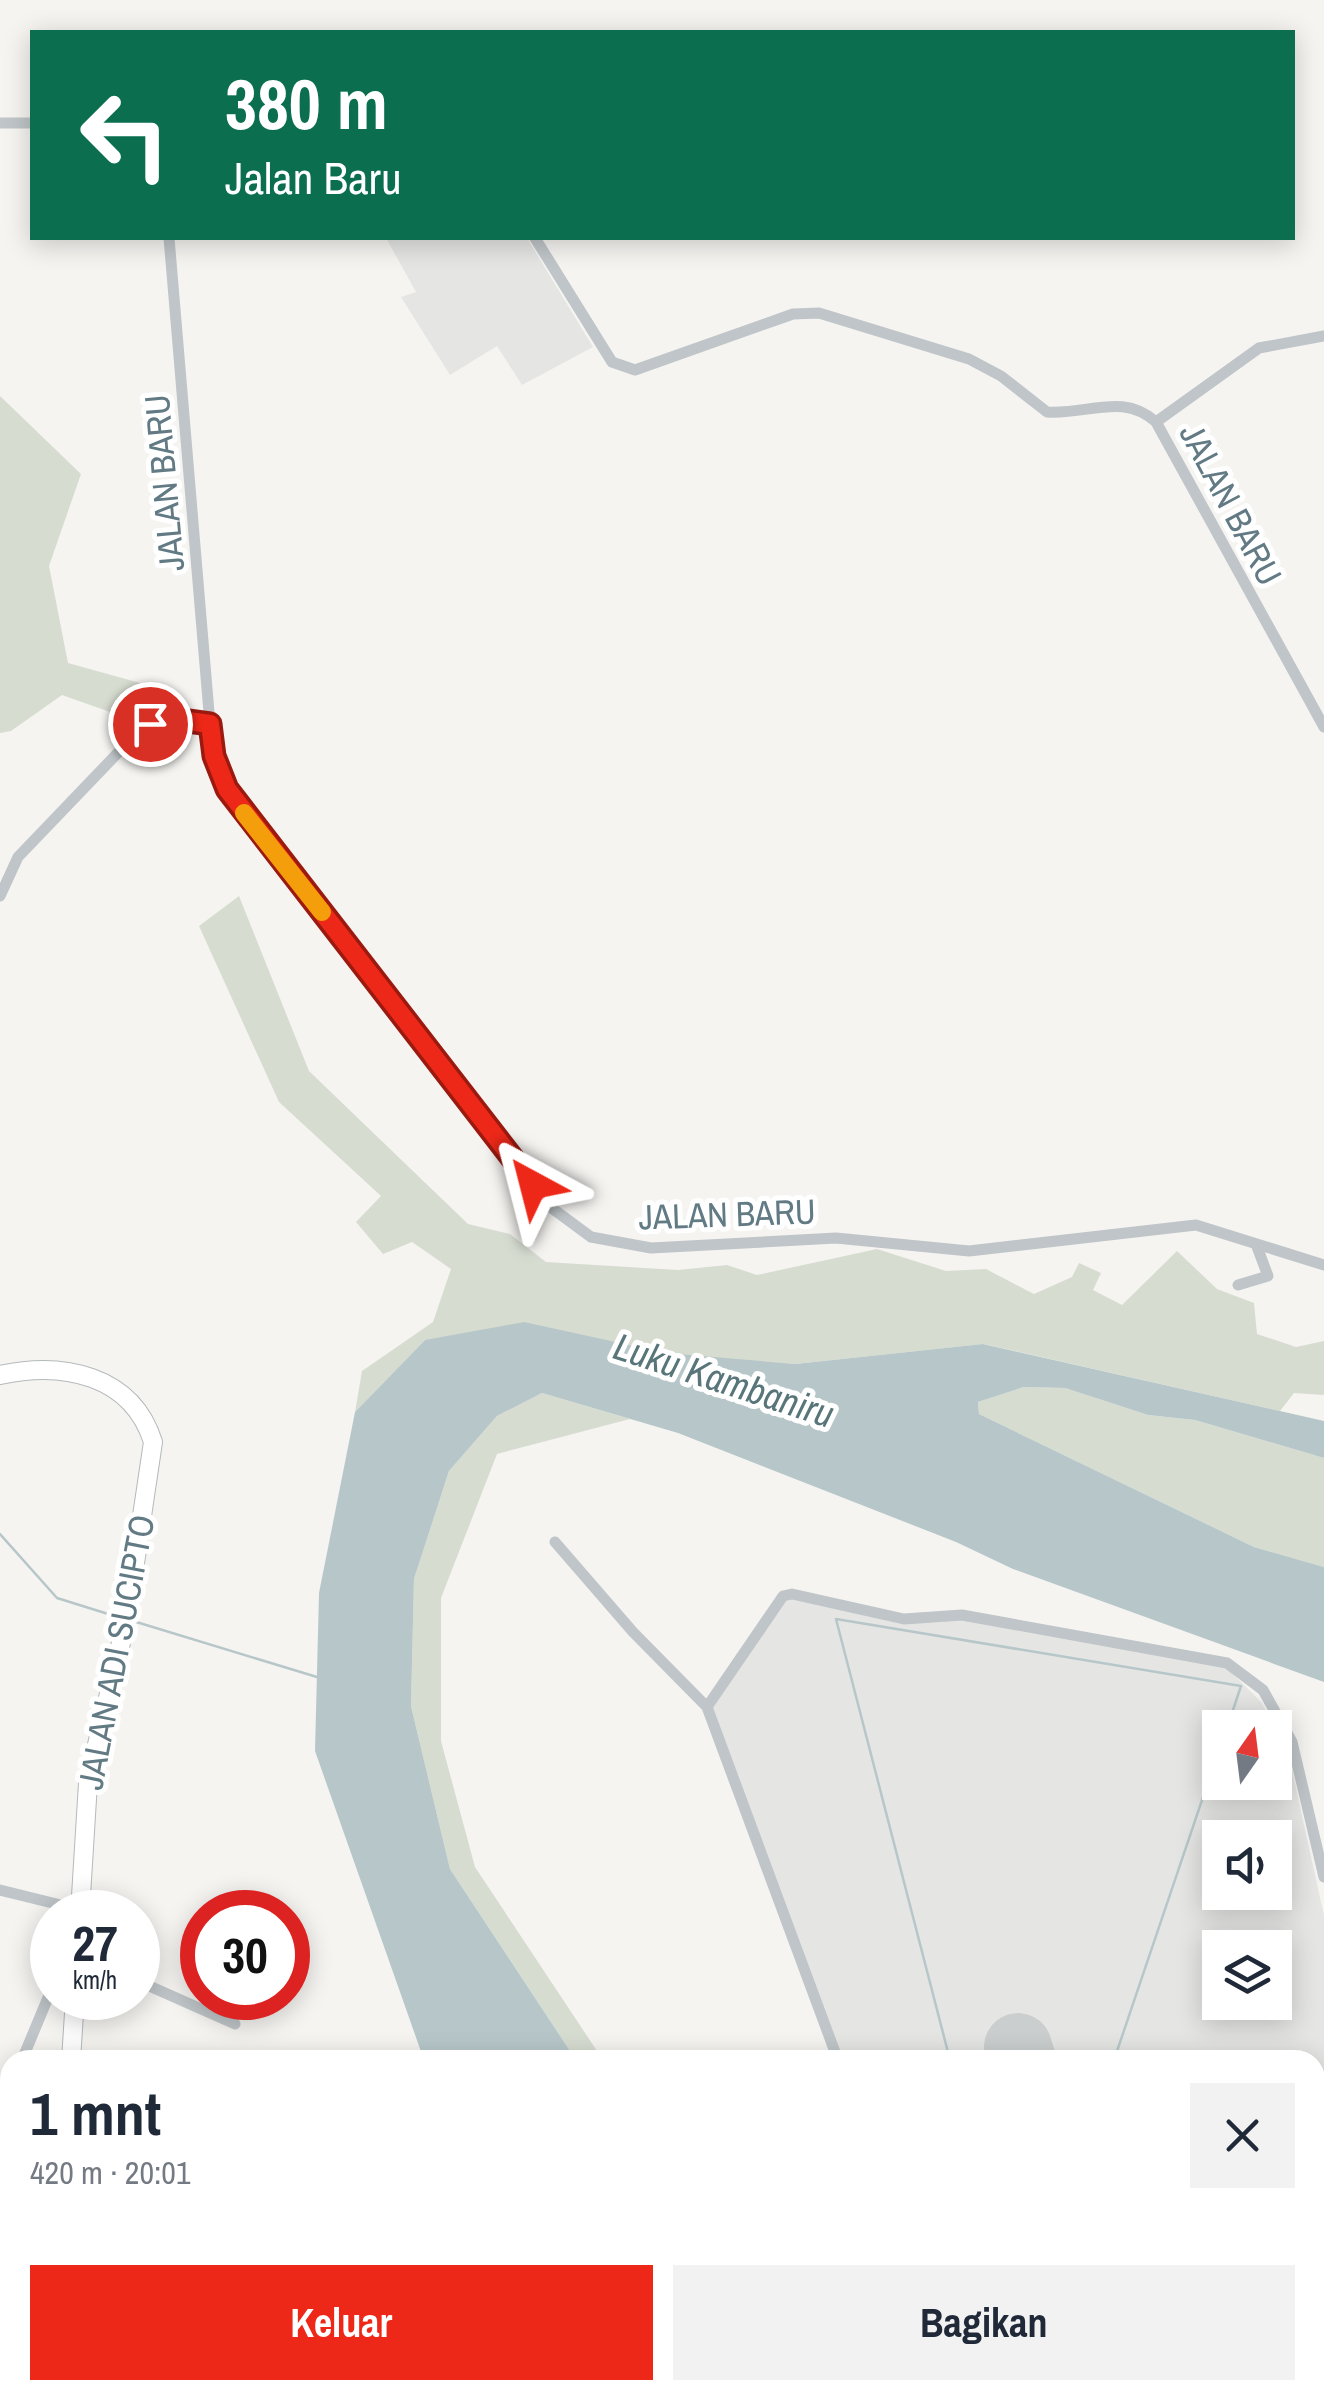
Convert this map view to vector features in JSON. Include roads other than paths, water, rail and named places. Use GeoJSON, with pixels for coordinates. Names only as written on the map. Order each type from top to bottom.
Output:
{"type":"FeatureCollection","features":[{"type":"Feature","properties":{"kind":"highway","name":"JALAN ADI SUCIPTO"},"geometry":{"type":"LineString","coordinates":[[0,1375],[34,1370],[75,1372],[130,1398],[147,1424],[154,1456],[125,1625],[88,1783],[81,1890]]}},
{"type":"Feature","properties":{"kind":"highway"},"geometry":{"type":"LineString","coordinates":[[72,2050],[74,2020]]}},
{"type":"Feature","properties":{"kind":"street"},"geometry":{"type":"LineString","coordinates":[[0,123],[30,123]]}},
{"type":"Feature","properties":{"kind":"street","name":"JALAN BARU"},"geometry":{"type":"LineString","coordinates":[[169,240],[210,724],[218,773],[250,821],[549,1206],[591,1237],[675,1250],[836,1238],[969,1251],[1196,1225],[1324,1265]]}},
{"type":"Feature","properties":{"kind":"street"},"geometry":{"type":"LineString","coordinates":[[536,240],[612,362],[624,369],[634,370],[793,314],[819,313],[969,358],[1001,376],[1046,412],[1122,403],[1142,409],[1156,422]]}},
{"type":"Feature","properties":{"kind":"street","name":"JALAN BARU"},"geometry":{"type":"LineString","coordinates":[[1324,336],[1259,348],[1156,422],[1324,726]]}},
{"type":"Feature","properties":{"kind":"street"},"geometry":{"type":"LineString","coordinates":[[0,896],[28,845],[134,736],[166,718],[210,724]]}},
{"type":"Feature","properties":{"kind":"street"},"geometry":{"type":"LineString","coordinates":[[1238,1285],[1268,1276],[1256,1244]]}},
{"type":"Feature","properties":{"kind":"street"},"geometry":{"type":"LineString","coordinates":[[556,1542],[633,1632],[707,1707],[834,2050]]}},
{"type":"Feature","properties":{"kind":"street"},"geometry":{"type":"LineString","coordinates":[[707,1707],[774,1606],[792,1594],[904,1619],[962,1615],[1221,1660],[1262,1690],[1292,1742],[1324,1876]]}},
{"type":"Feature","properties":{"kind":"street"},"geometry":{"type":"LineString","coordinates":[[0,1890],[30,1898]]}},
{"type":"Feature","properties":{"kind":"street"},"geometry":{"type":"LineString","coordinates":[[160,1990],[236,2024]]}},
{"type":"Feature","properties":{"kind":"street"},"geometry":{"type":"LineString","coordinates":[[26,2050],[39,2020]]}},
{"type":"Feature","properties":{"kind":"water","name":"Luku Kambaniru"},"geometry":{"type":"Polygon","coordinates":[[[524,1322],[666,1353],[795,1364],[983,1344],[1324,1421],[1324,1458],[1195,1420],[1148,1415],[1065,1388],[1024,1387],[978,1402],[979,1414],[1254,1547],[1324,1567],[1324,1682],[1013,1569],[956,1542],[678,1433],[542,1393],[497,1416],[449,1471],[414,1579],[411,1706],[450,1869],[569,2050],[420,2050],[315,1751],[319,1593],[355,1412],[425,1340],[524,1322]]]}},
{"type":"Feature","properties":{"kind":"waterway"},"geometry":{"type":"LineString","coordinates":[[0,1534],[57,1598],[121,1618]]}},
{"type":"Feature","properties":{"kind":"waterway"},"geometry":{"type":"LineString","coordinates":[[947,2050],[836,1619],[1241,1686],[1233,1710]]}},
{"type":"Feature","properties":{"kind":"waterway"},"geometry":{"type":"LineString","coordinates":[[133,1621],[317,1677]]}},
{"type":"Feature","properties":{"kind":"waterway"},"geometry":{"type":"LineString","coordinates":[[1117,2050],[1202,1800]]}}]}
